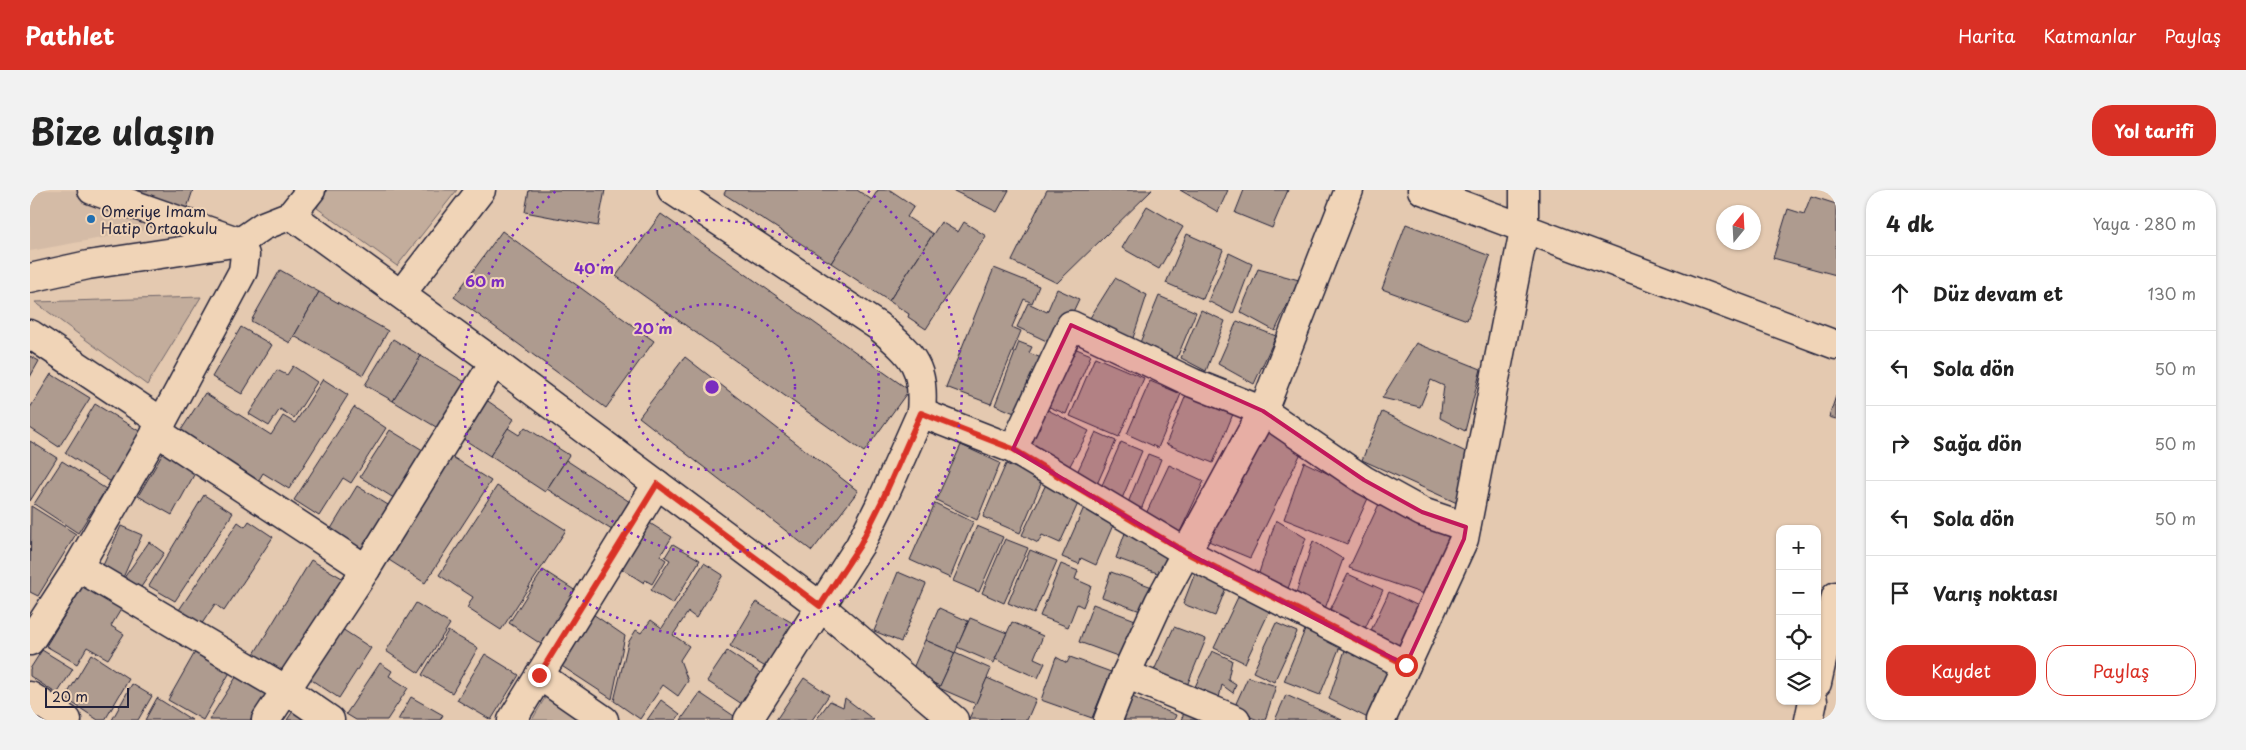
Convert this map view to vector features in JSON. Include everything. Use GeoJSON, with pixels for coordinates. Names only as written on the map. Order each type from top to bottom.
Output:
{"type":"FeatureCollection","features":[{"type":"Feature","properties":{"kind":"street"},"geometry":{"type":"LineString","coordinates":[[30,641],[78,568],[160,426],[243,271],[245,255],[240,242],[92,190]]}},
{"type":"Feature","properties":{"kind":"street"},"geometry":{"type":"LineString","coordinates":[[30,278],[88,265],[240,242],[263,226],[291,215],[312,190]]}},
{"type":"Feature","properties":{"kind":"street"},"geometry":{"type":"LineString","coordinates":[[401,294],[481,190]]}},
{"type":"Feature","properties":{"kind":"street"},"geometry":{"type":"LineString","coordinates":[[672,190],[878,326],[905,350],[918,368],[923,384],[921,413],[860,545],[748,720]]}},
{"type":"Feature","properties":{"kind":"street"},"geometry":{"type":"LineString","coordinates":[[1108,720],[1126,674],[1185,552],[1263,412],[1349,190]]}},
{"type":"Feature","properties":{"kind":"street"},"geometry":{"type":"LineString","coordinates":[[1422,190],[1524,230],[1836,345]]}},
{"type":"Feature","properties":{"kind":"street"},"geometry":{"type":"LineString","coordinates":[[1381,720],[1464,540],[1524,230],[1524,190]]}},
{"type":"Feature","properties":{"kind":"street"},"geometry":{"type":"LineString","coordinates":[[291,215],[494,362],[820,606],[954,720]]}},
{"type":"Feature","properties":{"kind":"street"},"geometry":{"type":"LineString","coordinates":[[1013,449],[1071,325],[1193,383],[1263,412],[1364,480],[1422,512],[1466,527]]}},
{"type":"Feature","properties":{"kind":"street"},"geometry":{"type":"LineString","coordinates":[[30,334],[366,568]]}},
{"type":"Feature","properties":{"kind":"street"},"geometry":{"type":"LineString","coordinates":[[266,720],[284,689],[366,568],[494,362]]}},
{"type":"Feature","properties":{"kind":"street"},"geometry":{"type":"LineString","coordinates":[[921,413],[1013,449],[1185,552],[1406,665]]}},
{"type":"Feature","properties":{"kind":"street"},"geometry":{"type":"LineString","coordinates":[[512,720],[657,484]]}},
{"type":"Feature","properties":{"kind":"street"},"geometry":{"type":"LineString","coordinates":[[78,568],[284,689],[330,720]]}},
{"type":"Feature","properties":{"kind":"street"},"geometry":{"type":"LineString","coordinates":[[1821,665],[1836,596]]}},
{"type":"Feature","properties":{"kind":"street"},"geometry":{"type":"LineString","coordinates":[[1126,674],[1236,720]]}},
{"type":"Feature","properties":{"kind":"street"},"geometry":{"type":"LineString","coordinates":[[539,675],[604,720]]}},
{"type":"Feature","properties":{"kind":"street"},"geometry":{"type":"LineString","coordinates":[[30,696],[67,720]]}},
{"type":"Feature","properties":{"kind":"street"},"geometry":{"type":"LineString","coordinates":[[1809,720],[1812,705]]}},
{"type":"Feature","properties":{"kind":"highlighted area"},"geometry":{"type":"Polygon","coordinates":[[[1071,325],[1263,411],[1364,480],[1422,512],[1466,527],[1464,539],[1406,665],[1185,552],[1013,449],[1071,325]]]}},
{"type":"Feature","properties":{"kind":"shaded area","name":"Omeriye Imam Hatip Ortaokulu"},"geometry":{"type":"Polygon","coordinates":[[[30,190],[97,190],[152,210],[151,229],[30,251],[30,190]]]}},
{"type":"Feature","properties":{"kind":"shaded area"},"geometry":{"type":"Polygon","coordinates":[[[326,190],[457,190],[397,266],[317,208],[326,190]]]}},
{"type":"Feature","properties":{"kind":"shaded area"},"geometry":{"type":"Polygon","coordinates":[[[201,297],[147,385],[35,302],[201,297]]]}},
{"type":"Feature","properties":{"kind":"shaded area"},"geometry":{"type":"Polygon","coordinates":[[[549,691],[592,720],[532,720],[549,691]]]}},
{"type":"Feature","properties":{"kind":"building"},"geometry":{"type":"Polygon","coordinates":[[[139,190],[193,190],[185,214],[136,197],[139,190]]]}},
{"type":"Feature","properties":{"kind":"building"},"geometry":{"type":"Polygon","coordinates":[[[529,190],[605,190],[598,226],[525,212],[529,190]]]}},
{"type":"Feature","properties":{"kind":"building"},"geometry":{"type":"Polygon","coordinates":[[[726,190],[857,190],[872,200],[831,263],[724,194],[726,190]]]}},
{"type":"Feature","properties":{"kind":"building"},"geometry":{"type":"Polygon","coordinates":[[[878,190],[890,190],[914,206],[907,217],[933,234],[889,301],[831,263],[878,190]]]}},
{"type":"Feature","properties":{"kind":"building"},"geometry":{"type":"Polygon","coordinates":[[[952,190],[1009,190],[997,212],[952,190]]]}},
{"type":"Feature","properties":{"kind":"building"},"geometry":{"type":"Polygon","coordinates":[[[1047,190],[1152,190],[1057,283],[1012,261],[1047,190]]]}},
{"type":"Feature","properties":{"kind":"building"},"geometry":{"type":"Polygon","coordinates":[[[1180,190],[1228,190],[1218,212],[1180,190]]]}},
{"type":"Feature","properties":{"kind":"building"},"geometry":{"type":"Polygon","coordinates":[[[1244,190],[1288,190],[1272,228],[1235,213],[1244,190]]]}},
{"type":"Feature","properties":{"kind":"building"},"geometry":{"type":"Polygon","coordinates":[[[1811,196],[1836,204],[1836,275],[1773,258],[1788,209],[1804,214],[1811,196]]]}},
{"type":"Feature","properties":{"kind":"building"},"geometry":{"type":"Polygon","coordinates":[[[1147,206],[1183,227],[1159,269],[1122,248],[1147,206]]]}},
{"type":"Feature","properties":{"kind":"building"},"geometry":{"type":"Polygon","coordinates":[[[661,214],[909,390],[864,452],[616,276],[661,214]]]}},
{"type":"Feature","properties":{"kind":"building"},"geometry":{"type":"Polygon","coordinates":[[[941,222],[958,232],[964,222],[986,236],[926,329],[908,317],[909,314],[889,301],[941,222]]]}},
{"type":"Feature","properties":{"kind":"building"},"geometry":{"type":"Polygon","coordinates":[[[1406,224],[1490,256],[1467,320],[1382,289],[1406,224]]]}},
{"type":"Feature","properties":{"kind":"building"},"geometry":{"type":"Polygon","coordinates":[[[502,231],[654,341],[606,408],[454,297],[502,231]]]}},
{"type":"Feature","properties":{"kind":"building"},"geometry":{"type":"Polygon","coordinates":[[[1187,234],[1223,250],[1203,299],[1166,283],[1187,234]]]}},
{"type":"Feature","properties":{"kind":"building"},"geometry":{"type":"Polygon","coordinates":[[[1229,253],[1252,264],[1233,314],[1208,301],[1229,253]]]}},
{"type":"Feature","properties":{"kind":"building"},"geometry":{"type":"Polygon","coordinates":[[[994,268],[1039,286],[1032,303],[1024,299],[1012,327],[1021,331],[991,404],[946,387],[994,268]]]}},
{"type":"Feature","properties":{"kind":"building"},"geometry":{"type":"Polygon","coordinates":[[[1258,269],[1299,280],[1275,331],[1240,312],[1258,269]]]}},
{"type":"Feature","properties":{"kind":"building"},"geometry":{"type":"Polygon","coordinates":[[[280,270],[319,292],[290,343],[251,321],[280,270]]]}},
{"type":"Feature","properties":{"kind":"building"},"geometry":{"type":"Polygon","coordinates":[[[1115,278],[1147,295],[1132,341],[1088,321],[1115,278]]]}},
{"type":"Feature","properties":{"kind":"building"},"geometry":{"type":"Polygon","coordinates":[[[1057,289],[1079,299],[1057,346],[1017,327],[1028,303],[1047,312],[1057,289]]]}},
{"type":"Feature","properties":{"kind":"building"},"geometry":{"type":"Polygon","coordinates":[[[319,292],[388,331],[363,375],[294,336],[319,292]]]}},
{"type":"Feature","properties":{"kind":"building"},"geometry":{"type":"Polygon","coordinates":[[[1159,296],[1196,312],[1176,360],[1139,345],[1159,296]]]}},
{"type":"Feature","properties":{"kind":"building"},"geometry":{"type":"Polygon","coordinates":[[[1201,310],[1225,321],[1206,371],[1181,358],[1201,310]]]}},
{"type":"Feature","properties":{"kind":"building"},"geometry":{"type":"Polygon","coordinates":[[[1237,321],[1276,336],[1254,384],[1218,364],[1237,321]]]}},
{"type":"Feature","properties":{"kind":"building"},"geometry":{"type":"Polygon","coordinates":[[[241,327],[272,345],[242,394],[212,377],[241,327]]]}},
{"type":"Feature","properties":{"kind":"building"},"geometry":{"type":"Polygon","coordinates":[[[393,339],[421,356],[393,401],[365,385],[393,339]]]}},
{"type":"Feature","properties":{"kind":"building"},"geometry":{"type":"Polygon","coordinates":[[[1019,342],[1032,347],[1029,353],[1046,360],[1024,417],[995,405],[1019,342]]]}},
{"type":"Feature","properties":{"kind":"building"},"geometry":{"type":"Polygon","coordinates":[[[1416,343],[1481,369],[1465,431],[1440,418],[1444,386],[1431,380],[1420,407],[1382,398],[1416,343]]]}},
{"type":"Feature","properties":{"kind":"building"},"geometry":{"type":"Polygon","coordinates":[[[1067,345],[1091,355],[1066,414],[1042,404],[1067,345]]]}},
{"type":"Feature","properties":{"kind":"building"},"geometry":{"type":"Polygon","coordinates":[[[30,356],[39,361],[30,377],[30,356]]]}},
{"type":"Feature","properties":{"kind":"building"},"geometry":{"type":"Polygon","coordinates":[[[421,356],[468,384],[441,430],[393,401],[421,356]]]}},
{"type":"Feature","properties":{"kind":"building"},"geometry":{"type":"Polygon","coordinates":[[[685,357],[858,491],[812,551],[639,417],[685,357]]]}},
{"type":"Feature","properties":{"kind":"building"},"geometry":{"type":"Polygon","coordinates":[[[1095,357],[1144,378],[1119,437],[1070,416],[1095,357]]]}},
{"type":"Feature","properties":{"kind":"building"},"geometry":{"type":"Polygon","coordinates":[[[293,366],[317,382],[294,418],[280,409],[269,426],[249,414],[277,370],[287,375],[293,366]]]}},
{"type":"Feature","properties":{"kind":"building"},"geometry":{"type":"Polygon","coordinates":[[[51,374],[90,398],[59,447],[30,428],[30,408],[51,374]]]}},
{"type":"Feature","properties":{"kind":"building"},"geometry":{"type":"Polygon","coordinates":[[[323,379],[348,395],[289,489],[263,473],[254,488],[176,438],[205,393],[271,435],[283,416],[295,423],[323,379]]]}},
{"type":"Feature","properties":{"kind":"building"},"geometry":{"type":"Polygon","coordinates":[[[1150,381],[1181,394],[1158,448],[1127,434],[1150,381]]]}},
{"type":"Feature","properties":{"kind":"building"},"geometry":{"type":"Polygon","coordinates":[[[1186,395],[1233,414],[1213,463],[1166,444],[1186,395]]]}},
{"type":"Feature","properties":{"kind":"building"},"geometry":{"type":"Polygon","coordinates":[[[1836,396],[1836,419],[1829,417],[1836,396]]]}},
{"type":"Feature","properties":{"kind":"building"},"geometry":{"type":"Polygon","coordinates":[[[482,397],[514,419],[490,456],[457,435],[482,397]]]}},
{"type":"Feature","properties":{"kind":"building"},"geometry":{"type":"Polygon","coordinates":[[[95,404],[144,434],[113,483],[65,453],[95,404]]]}},
{"type":"Feature","properties":{"kind":"building"},"geometry":{"type":"Polygon","coordinates":[[[354,407],[386,428],[351,483],[343,478],[319,516],[294,500],[354,407]]]}},
{"type":"Feature","properties":{"kind":"building"},"geometry":{"type":"Polygon","coordinates":[[[1044,408],[1089,431],[1067,471],[1023,448],[1044,408]]]}},
{"type":"Feature","properties":{"kind":"building"},"geometry":{"type":"Polygon","coordinates":[[[1382,412],[1468,453],[1457,503],[1362,460],[1382,412]]]}},
{"type":"Feature","properties":{"kind":"building"},"geometry":{"type":"Polygon","coordinates":[[[1257,426],[1302,451],[1250,558],[1201,538],[1257,426]]]}},
{"type":"Feature","properties":{"kind":"building"},"geometry":{"type":"Polygon","coordinates":[[[525,427],[569,455],[545,492],[490,456],[508,428],[519,435],[525,427]]]}},
{"type":"Feature","properties":{"kind":"building"},"geometry":{"type":"Polygon","coordinates":[[[390,430],[426,452],[397,500],[360,477],[390,430]]]}},
{"type":"Feature","properties":{"kind":"building"},"geometry":{"type":"Polygon","coordinates":[[[1096,432],[1116,441],[1094,491],[1073,481],[1096,432]]]}},
{"type":"Feature","properties":{"kind":"building"},"geometry":{"type":"Polygon","coordinates":[[[30,441],[57,458],[30,501],[30,441]]]}},
{"type":"Feature","properties":{"kind":"building"},"geometry":{"type":"Polygon","coordinates":[[[1121,442],[1142,451],[1121,501],[1099,492],[1121,442]]]}},
{"type":"Feature","properties":{"kind":"building"},"geometry":{"type":"Polygon","coordinates":[[[168,445],[200,464],[172,515],[138,496],[168,445]]]}},
{"type":"Feature","properties":{"kind":"building"},"geometry":{"type":"Polygon","coordinates":[[[961,445],[1000,463],[977,520],[936,500],[961,445]]]}},
{"type":"Feature","properties":{"kind":"building"},"geometry":{"type":"Polygon","coordinates":[[[446,453],[491,481],[425,583],[381,555],[446,453]]]}},
{"type":"Feature","properties":{"kind":"building"},"geometry":{"type":"Polygon","coordinates":[[[1148,454],[1161,459],[1139,515],[1125,510],[1148,454]]]}},
{"type":"Feature","properties":{"kind":"building"},"geometry":{"type":"Polygon","coordinates":[[[566,460],[633,504],[615,532],[547,489],[566,460]]]}},
{"type":"Feature","properties":{"kind":"building"},"geometry":{"type":"Polygon","coordinates":[[[62,461],[106,489],[78,533],[34,504],[62,461]]]}},
{"type":"Feature","properties":{"kind":"building"},"geometry":{"type":"Polygon","coordinates":[[[1304,462],[1370,494],[1347,544],[1284,519],[1304,462]]]}},
{"type":"Feature","properties":{"kind":"building"},"geometry":{"type":"Polygon","coordinates":[[[1006,464],[1043,479],[1020,533],[983,517],[1006,464]]]}},
{"type":"Feature","properties":{"kind":"building"},"geometry":{"type":"Polygon","coordinates":[[[1169,465],[1204,481],[1179,534],[1144,518],[1169,465]]]}},
{"type":"Feature","properties":{"kind":"building"},"geometry":{"type":"Polygon","coordinates":[[[1047,482],[1081,497],[1060,543],[1042,535],[1038,543],[1022,535],[1047,482]]]}},
{"type":"Feature","properties":{"kind":"building"},"geometry":{"type":"Polygon","coordinates":[[[357,486],[393,508],[363,559],[326,537],[357,486]]]}},
{"type":"Feature","properties":{"kind":"building"},"geometry":{"type":"Polygon","coordinates":[[[497,486],[566,530],[501,630],[467,608],[473,597],[439,575],[497,486]]]}},
{"type":"Feature","properties":{"kind":"building"},"geometry":{"type":"Polygon","coordinates":[[[204,495],[233,513],[175,601],[149,586],[204,495]]]}},
{"type":"Feature","properties":{"kind":"building"},"geometry":{"type":"Polygon","coordinates":[[[1380,502],[1455,532],[1432,597],[1349,568],[1380,502]]]}},
{"type":"Feature","properties":{"kind":"building"},"geometry":{"type":"Polygon","coordinates":[[[935,503],[973,522],[950,578],[910,560],[935,503]]]}},
{"type":"Feature","properties":{"kind":"building"},"geometry":{"type":"Polygon","coordinates":[[[1085,505],[1116,518],[1096,565],[1081,558],[1079,564],[1062,557],[1085,505]]]}},
{"type":"Feature","properties":{"kind":"building"},"geometry":{"type":"Polygon","coordinates":[[[31,506],[76,534],[38,596],[30,592],[31,506]]]}},
{"type":"Feature","properties":{"kind":"building"},"geometry":{"type":"Polygon","coordinates":[[[1276,520],[1306,538],[1285,597],[1257,579],[1276,520]]]}},
{"type":"Feature","properties":{"kind":"building"},"geometry":{"type":"Polygon","coordinates":[[[249,521],[273,537],[224,611],[215,604],[201,625],[179,610],[238,522],[245,527],[249,521]]]}},
{"type":"Feature","properties":{"kind":"building"},"geometry":{"type":"Polygon","coordinates":[[[648,522],[672,537],[660,556],[666,560],[652,584],[645,580],[644,583],[619,567],[648,522]]]}},
{"type":"Feature","properties":{"kind":"building"},"geometry":{"type":"Polygon","coordinates":[[[121,526],[142,535],[121,582],[100,572],[121,526]]]}},
{"type":"Feature","properties":{"kind":"building"},"geometry":{"type":"Polygon","coordinates":[[[977,526],[1003,537],[979,592],[953,581],[977,526]]]}},
{"type":"Feature","properties":{"kind":"building"},"geometry":{"type":"Polygon","coordinates":[[[1125,533],[1169,549],[1160,574],[1116,558],[1125,533]]]}},
{"type":"Feature","properties":{"kind":"building"},"geometry":{"type":"Polygon","coordinates":[[[1005,539],[1028,548],[1004,603],[982,593],[1005,539]]]}},
{"type":"Feature","properties":{"kind":"building"},"geometry":{"type":"Polygon","coordinates":[[[1313,541],[1343,559],[1322,617],[1294,599],[1313,541]]]}},
{"type":"Feature","properties":{"kind":"building"},"geometry":{"type":"Polygon","coordinates":[[[149,542],[164,553],[135,596],[119,585],[149,542]]]}},
{"type":"Feature","properties":{"kind":"building"},"geometry":{"type":"Polygon","coordinates":[[[673,544],[700,560],[673,604],[651,590],[670,560],[665,557],[673,544]]]}},
{"type":"Feature","properties":{"kind":"building"},"geometry":{"type":"Polygon","coordinates":[[[1030,550],[1057,561],[1034,614],[1008,603],[1030,550]]]}},
{"type":"Feature","properties":{"kind":"building"},"geometry":{"type":"Polygon","coordinates":[[[311,560],[349,582],[286,687],[248,664],[311,560]]]}},
{"type":"Feature","properties":{"kind":"building"},"geometry":{"type":"Polygon","coordinates":[[[704,563],[723,575],[696,618],[688,612],[673,635],[689,646],[680,660],[688,681],[678,696],[663,685],[640,719],[614,701],[628,643],[636,630],[641,633],[651,620],[662,628],[704,563]]]}},
{"type":"Feature","properties":{"kind":"building"},"geometry":{"type":"Polygon","coordinates":[[[1061,564],[1078,571],[1075,579],[1091,586],[1083,607],[1077,604],[1068,627],[1040,616],[1061,564]]]}},
{"type":"Feature","properties":{"kind":"building"},"geometry":{"type":"Polygon","coordinates":[[[1197,568],[1229,580],[1215,616],[1183,604],[1197,568]]]}},
{"type":"Feature","properties":{"kind":"building"},"geometry":{"type":"Polygon","coordinates":[[[543,570],[579,593],[544,646],[509,623],[543,570]]]}},
{"type":"Feature","properties":{"kind":"building"},"geometry":{"type":"Polygon","coordinates":[[[898,572],[926,584],[901,642],[874,631],[898,572]]]}},
{"type":"Feature","properties":{"kind":"building"},"geometry":{"type":"Polygon","coordinates":[[[1111,572],[1155,588],[1146,613],[1102,597],[1111,572]]]}},
{"type":"Feature","properties":{"kind":"building"},"geometry":{"type":"Polygon","coordinates":[[[1348,574],[1383,590],[1360,639],[1324,622],[1348,574]]]}},
{"type":"Feature","properties":{"kind":"building"},"geometry":{"type":"Polygon","coordinates":[[[87,578],[126,601],[111,626],[124,634],[108,659],[87,647],[77,664],[46,646],[87,578]]]}},
{"type":"Feature","properties":{"kind":"building"},"geometry":{"type":"Polygon","coordinates":[[[1389,592],[1425,609],[1402,658],[1366,641],[1389,592]]]}},
{"type":"Feature","properties":{"kind":"building"},"geometry":{"type":"Polygon","coordinates":[[[1239,595],[1270,610],[1245,663],[1214,648],[1239,595]]]}},
{"type":"Feature","properties":{"kind":"building"},"geometry":{"type":"Polygon","coordinates":[[[756,602],[796,625],[769,669],[730,646],[756,602]]]}},
{"type":"Feature","properties":{"kind":"building"},"geometry":{"type":"Polygon","coordinates":[[[416,603],[450,624],[419,673],[386,651],[416,603]]]}},
{"type":"Feature","properties":{"kind":"building"},"geometry":{"type":"Polygon","coordinates":[[[1093,604],[1138,621],[1123,658],[1079,642],[1093,604]]]}},
{"type":"Feature","properties":{"kind":"building"},"geometry":{"type":"Polygon","coordinates":[[[939,608],[968,621],[955,653],[925,640],[939,608]]]}},
{"type":"Feature","properties":{"kind":"building"},"geometry":{"type":"Polygon","coordinates":[[[587,610],[625,636],[612,699],[554,661],[587,610]]]}},
{"type":"Feature","properties":{"kind":"building"},"geometry":{"type":"Polygon","coordinates":[[[970,618],[1007,633],[994,663],[957,647],[970,618]]]}},
{"type":"Feature","properties":{"kind":"building"},"geometry":{"type":"Polygon","coordinates":[[[1012,622],[1043,636],[1034,658],[1045,663],[1038,678],[995,659],[1012,622]]]}},
{"type":"Feature","properties":{"kind":"building"},"geometry":{"type":"Polygon","coordinates":[[[1276,623],[1297,632],[1274,682],[1253,672],[1276,623]]]}},
{"type":"Feature","properties":{"kind":"building"},"geometry":{"type":"Polygon","coordinates":[[[339,627],[371,648],[339,698],[307,677],[339,627]]]}},
{"type":"Feature","properties":{"kind":"building"},"geometry":{"type":"Polygon","coordinates":[[[1174,627],[1206,639],[1186,688],[1150,679],[1174,627]]]}},
{"type":"Feature","properties":{"kind":"building"},"geometry":{"type":"Polygon","coordinates":[[[1305,630],[1341,644],[1320,695],[1284,681],[1305,630]]]}},
{"type":"Feature","properties":{"kind":"building"},"geometry":{"type":"Polygon","coordinates":[[[448,631],[478,648],[452,693],[422,675],[448,631]]]}},
{"type":"Feature","properties":{"kind":"building"},"geometry":{"type":"Polygon","coordinates":[[[925,640],[955,653],[940,686],[911,673],[925,640]]]}},
{"type":"Feature","properties":{"kind":"building"},"geometry":{"type":"Polygon","coordinates":[[[198,647],[233,667],[203,720],[168,700],[198,647]]]}},
{"type":"Feature","properties":{"kind":"building"},"geometry":{"type":"Polygon","coordinates":[[[42,650],[73,669],[57,694],[30,676],[30,669],[42,650]]]}},
{"type":"Feature","properties":{"kind":"building"},"geometry":{"type":"Polygon","coordinates":[[[1345,650],[1401,671],[1372,720],[1329,699],[1345,650]]]}},
{"type":"Feature","properties":{"kind":"building"},"geometry":{"type":"Polygon","coordinates":[[[727,651],[765,676],[745,706],[707,681],[727,651]]]}},
{"type":"Feature","properties":{"kind":"building"},"geometry":{"type":"Polygon","coordinates":[[[1212,651],[1232,660],[1228,679],[1236,684],[1233,693],[1222,685],[1218,702],[1192,693],[1212,651]]]}},
{"type":"Feature","properties":{"kind":"building"},"geometry":{"type":"Polygon","coordinates":[[[955,653],[991,669],[976,704],[939,688],[955,653]]]}},
{"type":"Feature","properties":{"kind":"building"},"geometry":{"type":"Polygon","coordinates":[[[91,654],[129,679],[105,720],[98,720],[65,698],[91,654]]]}},
{"type":"Feature","properties":{"kind":"building"},"geometry":{"type":"Polygon","coordinates":[[[485,654],[519,675],[491,720],[457,700],[485,654]]]}},
{"type":"Feature","properties":{"kind":"building"},"geometry":{"type":"Polygon","coordinates":[[[1056,657],[1067,663],[1070,657],[1111,672],[1092,718],[1041,700],[1056,657]]]}},
{"type":"Feature","properties":{"kind":"building"},"geometry":{"type":"Polygon","coordinates":[[[380,663],[392,671],[389,676],[408,688],[387,720],[356,720],[346,714],[380,663]]]}},
{"type":"Feature","properties":{"kind":"building"},"geometry":{"type":"Polygon","coordinates":[[[240,671],[276,693],[260,720],[209,720],[240,671]]]}},
{"type":"Feature","properties":{"kind":"building"},"geometry":{"type":"Polygon","coordinates":[[[1248,677],[1276,686],[1265,720],[1258,720],[1233,710],[1248,677]]]}},
{"type":"Feature","properties":{"kind":"building"},"geometry":{"type":"Polygon","coordinates":[[[804,678],[829,695],[812,720],[776,720],[804,678]]]}},
{"type":"Feature","properties":{"kind":"building"},"geometry":{"type":"Polygon","coordinates":[[[987,678],[1036,699],[1027,720],[969,719],[987,678]]]}},
{"type":"Feature","properties":{"kind":"building"},"geometry":{"type":"Polygon","coordinates":[[[132,684],[152,696],[138,720],[112,720],[132,684]]]}},
{"type":"Feature","properties":{"kind":"building"},"geometry":{"type":"Polygon","coordinates":[[[700,693],[737,718],[736,720],[681,720],[700,693]]]}},
{"type":"Feature","properties":{"kind":"building"},"geometry":{"type":"Polygon","coordinates":[[[1286,695],[1342,720],[1275,720],[1286,695]]]}},
{"type":"Feature","properties":{"kind":"building"},"geometry":{"type":"Polygon","coordinates":[[[1130,696],[1176,715],[1174,720],[1120,720],[1130,696]]]}},
{"type":"Feature","properties":{"kind":"building"},"geometry":{"type":"Polygon","coordinates":[[[411,697],[443,715],[440,720],[398,720],[411,697]]]}},
{"type":"Feature","properties":{"kind":"building"},"geometry":{"type":"Polygon","coordinates":[[[157,698],[192,720],[145,720],[157,698]]]}},
{"type":"Feature","properties":{"kind":"building"},"geometry":{"type":"Polygon","coordinates":[[[845,698],[874,720],[816,720],[830,701],[843,707],[845,698]]]}},
{"type":"Feature","properties":{"kind":"building"},"geometry":{"type":"Polygon","coordinates":[[[661,700],[680,714],[676,720],[647,720],[661,700]]]}},
{"type":"Feature","properties":{"kind":"building"},"geometry":{"type":"Polygon","coordinates":[[[295,708],[313,720],[287,720],[295,708]]]}},
{"type":"Feature","properties":{"kind":"building"},"geometry":{"type":"Polygon","coordinates":[[[1184,713],[1200,720],[1181,720],[1184,713]]]}},
{"type":"Feature","properties":{"kind":"place","name":"Omeriye Imam Hatip Ortaokulu"},"geometry":{"type":"Point","coordinates":[91,219]}},
{"type":"Feature","properties":{"kind":"route"},"geometry":{"type":"LineString","coordinates":[[539,675],[657,484],[820,606],[860,545],[921,413],[1013,449],[1185,552],[1406,665]]}}]}
